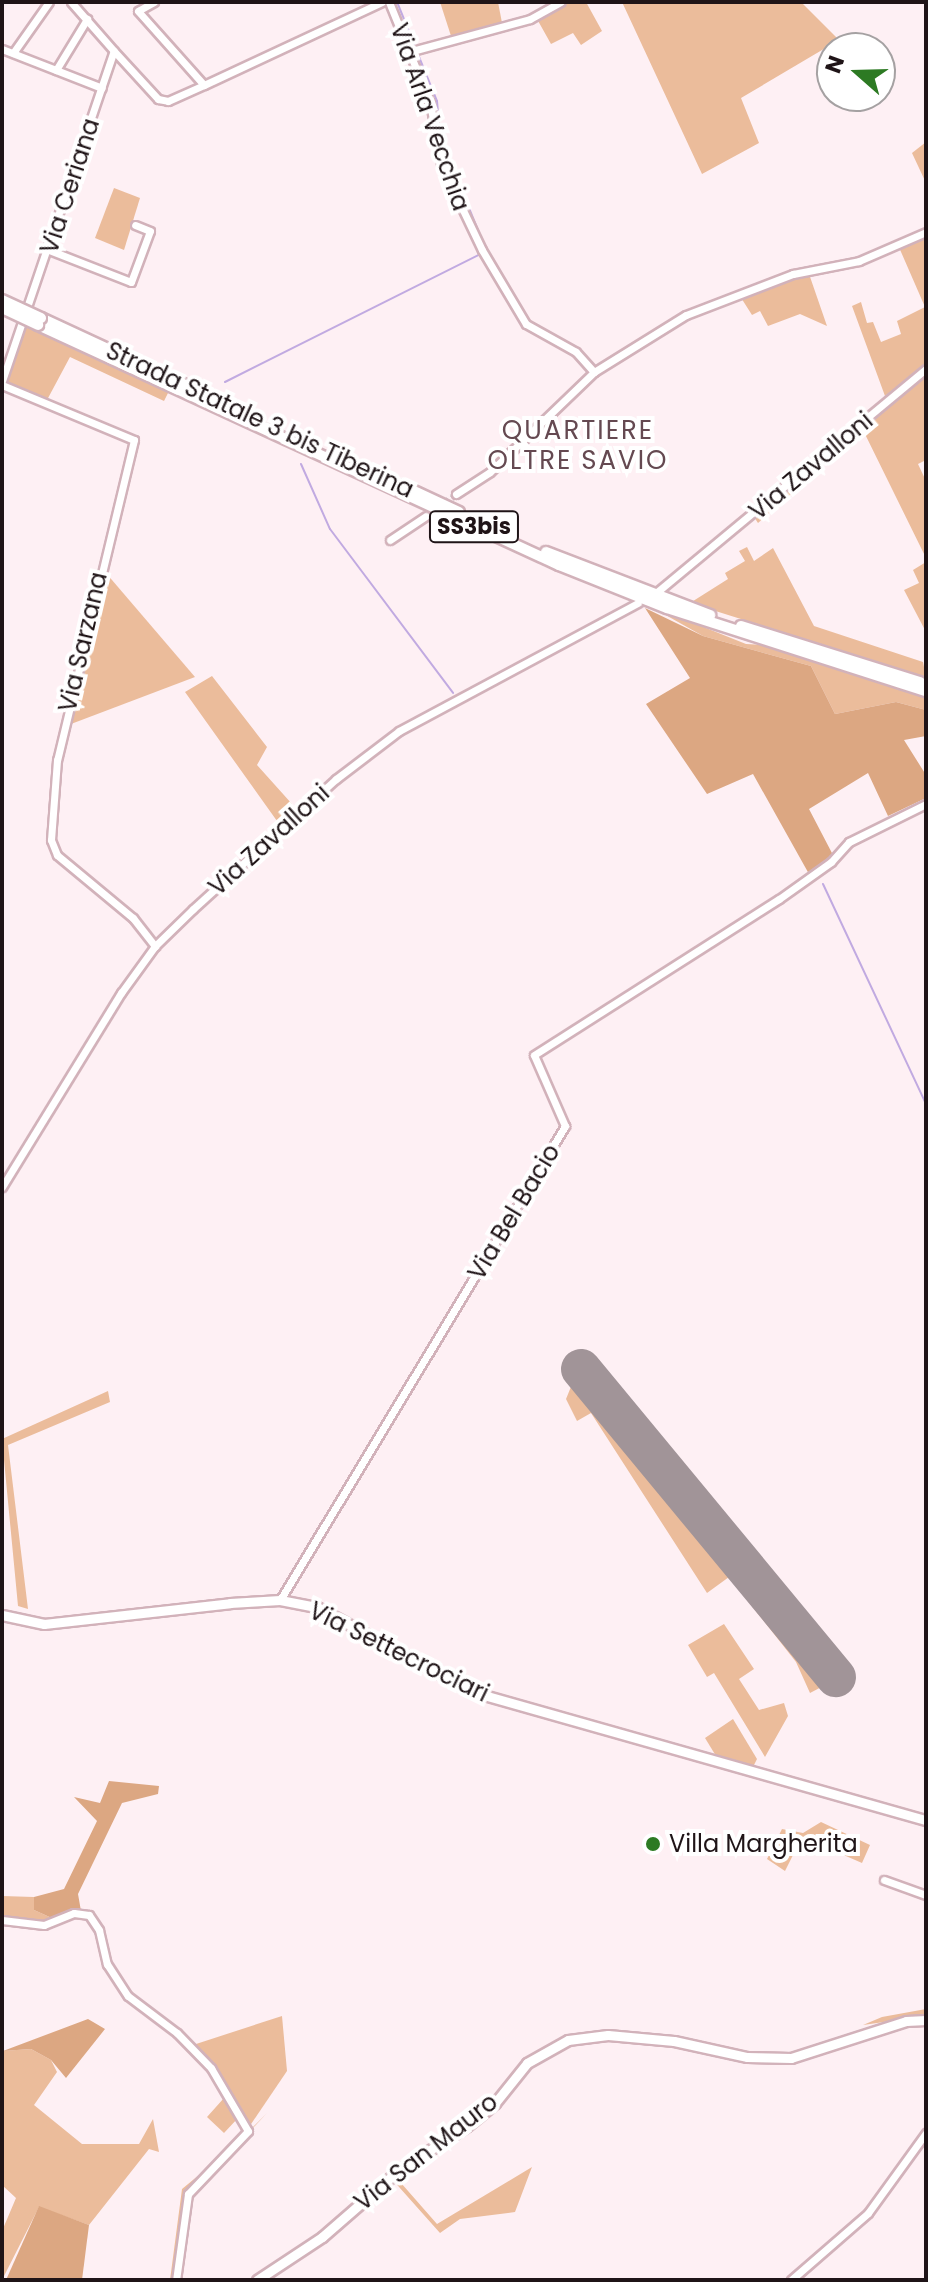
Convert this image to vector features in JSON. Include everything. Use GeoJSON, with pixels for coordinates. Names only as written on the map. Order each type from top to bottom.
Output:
{"type":"FeatureCollection","features":[{"type":"Feature","properties":{"kind":"highway","name":"Strada Statale 3 bis Tiberina"},"geometry":{"type":"LineString","coordinates":[[2,300],[40,322],[559,565],[680,612],[926,691]]}},
{"type":"Feature","properties":{"kind":"highway","name":"Strada Statale 3 bis Tiberina"},"geometry":{"type":"LineString","coordinates":[[2,308],[40,322],[574,564],[733,623],[926,683]]}},
{"type":"Feature","properties":{"kind":"main road","name":"Via Settecrociari"},"geometry":{"type":"LineString","coordinates":[[2,1615],[44,1624],[87,1623],[280,1600],[317,1607],[473,1692],[524,1710],[926,1820]]}},
{"type":"Feature","properties":{"kind":"main road","name":"Via San Mauro"},"geometry":{"type":"LineString","coordinates":[[257,2280],[322,2237],[399,2170],[476,2119],[527,2063],[568,2040],[608,2035],[674,2041],[747,2057],[791,2058],[906,2021],[926,2020]]}},
{"type":"Feature","properties":{"kind":"street"},"geometry":{"type":"LineString","coordinates":[[13,53],[49,2]]}},
{"type":"Feature","properties":{"kind":"street"},"geometry":{"type":"LineString","coordinates":[[71,2],[158,99],[168,101],[382,2]]}},
{"type":"Feature","properties":{"kind":"street"},"geometry":{"type":"LineString","coordinates":[[154,2],[138,11],[204,85]]}},
{"type":"Feature","properties":{"kind":"street","name":"Via Arla Vecchia"},"geometry":{"type":"LineString","coordinates":[[389,2],[416,50],[441,164],[484,253],[526,324],[576,352],[594,372]]}},
{"type":"Feature","properties":{"kind":"street"},"geometry":{"type":"LineString","coordinates":[[416,50],[530,19],[561,2]]}},
{"type":"Feature","properties":{"kind":"street"},"geometry":{"type":"LineString","coordinates":[[56,70],[87,19]]}},
{"type":"Feature","properties":{"kind":"street"},"geometry":{"type":"LineString","coordinates":[[2,49],[102,88]]}},
{"type":"Feature","properties":{"kind":"street","name":"Via Ceriana"},"geometry":{"type":"LineString","coordinates":[[2,383],[114,51]]}},
{"type":"Feature","properties":{"kind":"street"},"geometry":{"type":"LineString","coordinates":[[49,250],[131,282],[150,231],[135,225]]}},
{"type":"Feature","properties":{"kind":"street"},"geometry":{"type":"LineString","coordinates":[[456,494],[490,472],[594,372],[710,304],[793,274],[859,261],[926,232]]}},
{"type":"Feature","properties":{"kind":"street","name":"Via Zavalloni"},"geometry":{"type":"LineString","coordinates":[[657,592],[926,369]]}},
{"type":"Feature","properties":{"kind":"street","name":"Via Sarzana"},"geometry":{"type":"LineString","coordinates":[[2,383],[134,440],[98,571],[57,760],[51,840],[57,855],[133,918],[155,946]]}},
{"type":"Feature","properties":{"kind":"street"},"geometry":{"type":"LineString","coordinates":[[390,540],[426,516]]}},
{"type":"Feature","properties":{"kind":"street","name":"Via Zavalloni"},"geometry":{"type":"LineString","coordinates":[[2,1187],[155,946],[365,755],[399,731],[638,603]]}},
{"type":"Feature","properties":{"kind":"street","name":"Via Bel Bacio"},"geometry":{"type":"LineString","coordinates":[[280,1600],[565,1126],[534,1055],[810,878],[849,842],[926,804]]}},
{"type":"Feature","properties":{"kind":"street"},"geometry":{"type":"LineString","coordinates":[[884,1880],[926,1895]]}},
{"type":"Feature","properties":{"kind":"street"},"geometry":{"type":"LineString","coordinates":[[2,1920],[44,1925],[74,1913],[89,1915],[107,1964],[128,1996],[177,2033],[211,2068],[248,2131],[188,2194],[176,2280]]}},
{"type":"Feature","properties":{"kind":"street"},"geometry":{"type":"LineString","coordinates":[[791,2280],[868,2213],[926,2133]]}},
{"type":"Feature","properties":{"kind":"shaded area"},"geometry":{"type":"Polygon","coordinates":[[[440,2],[498,2],[502,23],[451,36],[440,2]]]}},
{"type":"Feature","properties":{"kind":"shaded area"},"geometry":{"type":"Polygon","coordinates":[[[569,2],[586,2],[602,31],[581,45],[573,33],[551,44],[537,19],[569,2]]]}},
{"type":"Feature","properties":{"kind":"shaded area"},"geometry":{"type":"Polygon","coordinates":[[[622,2],[801,2],[831,32],[816,32],[816,54],[741,98],[759,143],[702,174],[622,2]]]}},
{"type":"Feature","properties":{"kind":"shaded area"},"geometry":{"type":"Polygon","coordinates":[[[926,142],[926,183],[912,153],[926,142]]]}},
{"type":"Feature","properties":{"kind":"shaded area"},"geometry":{"type":"Polygon","coordinates":[[[114,188],[140,198],[124,250],[95,238],[114,188]]]}},
{"type":"Feature","properties":{"kind":"shaded area"},"geometry":{"type":"Polygon","coordinates":[[[926,234],[926,365],[885,396],[852,306],[861,302],[867,323],[873,322],[881,342],[901,334],[897,321],[925,307],[898,245],[926,234]]]}},
{"type":"Feature","properties":{"kind":"shaded area"},"geometry":{"type":"Polygon","coordinates":[[[808,271],[827,326],[800,314],[768,326],[760,311],[752,315],[738,293],[808,271]]]}},
{"type":"Feature","properties":{"kind":"shaded area"},"geometry":{"type":"Polygon","coordinates":[[[26,323],[169,391],[164,401],[70,357],[47,400],[5,384],[26,323]]]}},
{"type":"Feature","properties":{"kind":"shaded area"},"geometry":{"type":"Polygon","coordinates":[[[926,374],[926,460],[918,464],[926,481],[926,558],[861,426],[926,374]]]}},
{"type":"Feature","properties":{"kind":"shaded area"},"geometry":{"type":"Polygon","coordinates":[[[854,432],[856,437],[758,523],[754,517],[854,432]]]}},
{"type":"Feature","properties":{"kind":"shaded area"},"geometry":{"type":"Polygon","coordinates":[[[747,547],[754,561],[773,548],[814,626],[923,662],[926,677],[690,603],[728,579],[725,573],[745,561],[739,551],[747,547]]]}},
{"type":"Feature","properties":{"kind":"shaded area"},"geometry":{"type":"Polygon","coordinates":[[[926,562],[926,632],[904,590],[919,583],[913,570],[926,562]]]}},
{"type":"Feature","properties":{"kind":"shaded area"},"geometry":{"type":"Polygon","coordinates":[[[106,573],[195,677],[71,724],[106,573]]]}},
{"type":"Feature","properties":{"kind":"shaded area"},"geometry":{"type":"Polygon","coordinates":[[[646,604],[746,644],[766,645],[926,695],[926,710],[896,702],[835,714],[811,666],[703,636],[646,604]]]}},
{"type":"Feature","properties":{"kind":"shaded area"},"geometry":{"type":"Polygon","coordinates":[[[645,608],[703,636],[811,666],[835,714],[896,702],[926,710],[926,736],[904,740],[926,775],[926,798],[888,816],[868,773],[809,809],[833,855],[809,874],[753,774],[707,794],[646,704],[690,678],[645,608]]]}},
{"type":"Feature","properties":{"kind":"shaded area"},"geometry":{"type":"Polygon","coordinates":[[[212,676],[267,747],[257,765],[292,804],[277,821],[185,692],[212,676]]]}},
{"type":"Feature","properties":{"kind":"shaded area"},"geometry":{"type":"Polygon","coordinates":[[[577,1372],[636,1448],[831,1682],[810,1693],[796,1662],[729,1577],[707,1593],[591,1413],[577,1421],[566,1399],[577,1372]]]}},
{"type":"Feature","properties":{"kind":"shaded area"},"geometry":{"type":"Polygon","coordinates":[[[108,1391],[110,1402],[8,1445],[28,1609],[18,1606],[2,1439],[108,1391]]]}},
{"type":"Feature","properties":{"kind":"shaded area"},"geometry":{"type":"Polygon","coordinates":[[[724,1624],[754,1669],[739,1679],[759,1710],[784,1703],[788,1716],[765,1757],[714,1673],[707,1677],[688,1645],[724,1624]]]}},
{"type":"Feature","properties":{"kind":"shaded area"},"geometry":{"type":"Polygon","coordinates":[[[733,1719],[757,1759],[753,1767],[716,1756],[705,1738],[733,1719]]]}},
{"type":"Feature","properties":{"kind":"shaded area"},"geometry":{"type":"Polygon","coordinates":[[[109,1781],[159,1786],[158,1794],[122,1803],[78,1894],[81,1911],[54,1919],[34,1910],[34,1897],[64,1889],[97,1821],[74,1797],[100,1803],[109,1781]]]}},
{"type":"Feature","properties":{"kind":"shaded area"},"geometry":{"type":"Polygon","coordinates":[[[821,1822],[870,1845],[862,1863],[802,1837],[785,1871],[767,1859],[782,1829],[803,1833],[821,1822]]]}},
{"type":"Feature","properties":{"kind":"shaded area"},"geometry":{"type":"Polygon","coordinates":[[[2,1896],[34,1897],[34,1910],[54,1919],[37,1922],[2,1916],[2,1896]]]}},
{"type":"Feature","properties":{"kind":"shaded area"},"geometry":{"type":"Polygon","coordinates":[[[926,2009],[926,2016],[863,2025],[882,2017],[926,2009]]]}},
{"type":"Feature","properties":{"kind":"shaded area"},"geometry":{"type":"Polygon","coordinates":[[[282,2016],[287,2071],[249,2127],[193,2045],[282,2016]]]}},
{"type":"Feature","properties":{"kind":"shaded area"},"geometry":{"type":"Polygon","coordinates":[[[88,2019],[105,2029],[66,2078],[51,2060],[31,2049],[3,2051],[88,2019]]]}},
{"type":"Feature","properties":{"kind":"shaded area"},"geometry":{"type":"Polygon","coordinates":[[[192,2048],[211,2069],[238,2118],[224,2133],[207,2117],[224,2098],[192,2048]]]}},
{"type":"Feature","properties":{"kind":"shaded area"},"geometry":{"type":"Polygon","coordinates":[[[31,2049],[51,2060],[57,2072],[34,2105],[82,2144],[139,2144],[153,2119],[159,2152],[149,2149],[89,2225],[39,2207],[2,2280],[2,2231],[16,2198],[2,2185],[2,2051],[31,2049]]]}},
{"type":"Feature","properties":{"kind":"shaded area"},"geometry":{"type":"Polygon","coordinates":[[[267,2113],[193,2192],[179,2280],[170,2280],[182,2189],[205,2170],[187,2191],[179,2253],[192,2188],[267,2113]]]}},
{"type":"Feature","properties":{"kind":"shaded area"},"geometry":{"type":"Polygon","coordinates":[[[532,2167],[515,2212],[460,2219],[440,2233],[391,2178],[394,2175],[437,2224],[532,2167]]]}},
{"type":"Feature","properties":{"kind":"shaded area"},"geometry":{"type":"Polygon","coordinates":[[[39,2206],[89,2225],[82,2280],[6,2280],[39,2206]]]}},
{"type":"Feature","properties":{"kind":"waterway"},"geometry":{"type":"LineString","coordinates":[[397,2],[415,46]]}},
{"type":"Feature","properties":{"kind":"waterway"},"geometry":{"type":"LineString","coordinates":[[417,52],[437,101],[440,137],[487,252]]}},
{"type":"Feature","properties":{"kind":"waterway"},"geometry":{"type":"LineString","coordinates":[[225,382],[481,254]]}},
{"type":"Feature","properties":{"kind":"waterway"},"geometry":{"type":"LineString","coordinates":[[301,464],[330,529],[453,693]]}},
{"type":"Feature","properties":{"kind":"waterway"},"geometry":{"type":"LineString","coordinates":[[823,884],[926,1104]]}},
{"type":"Feature","properties":{"kind":"runway"},"geometry":{"type":"LineString","coordinates":[[581,1369],[836,1677]]}},
{"type":"Feature","properties":{"kind":"tunnel"},"geometry":{"type":"LineString","coordinates":[[426,516],[456,494]]}},
{"type":"Feature","properties":{"kind":"place","name":"Villa Margherita"},"geometry":{"type":"Point","coordinates":[653,1844]}},
{"type":"Feature","properties":{"kind":"district","name":"QUARTIERE OLTRE SAVIO"},"geometry":{"type":"Point","coordinates":[578,446]}}]}
